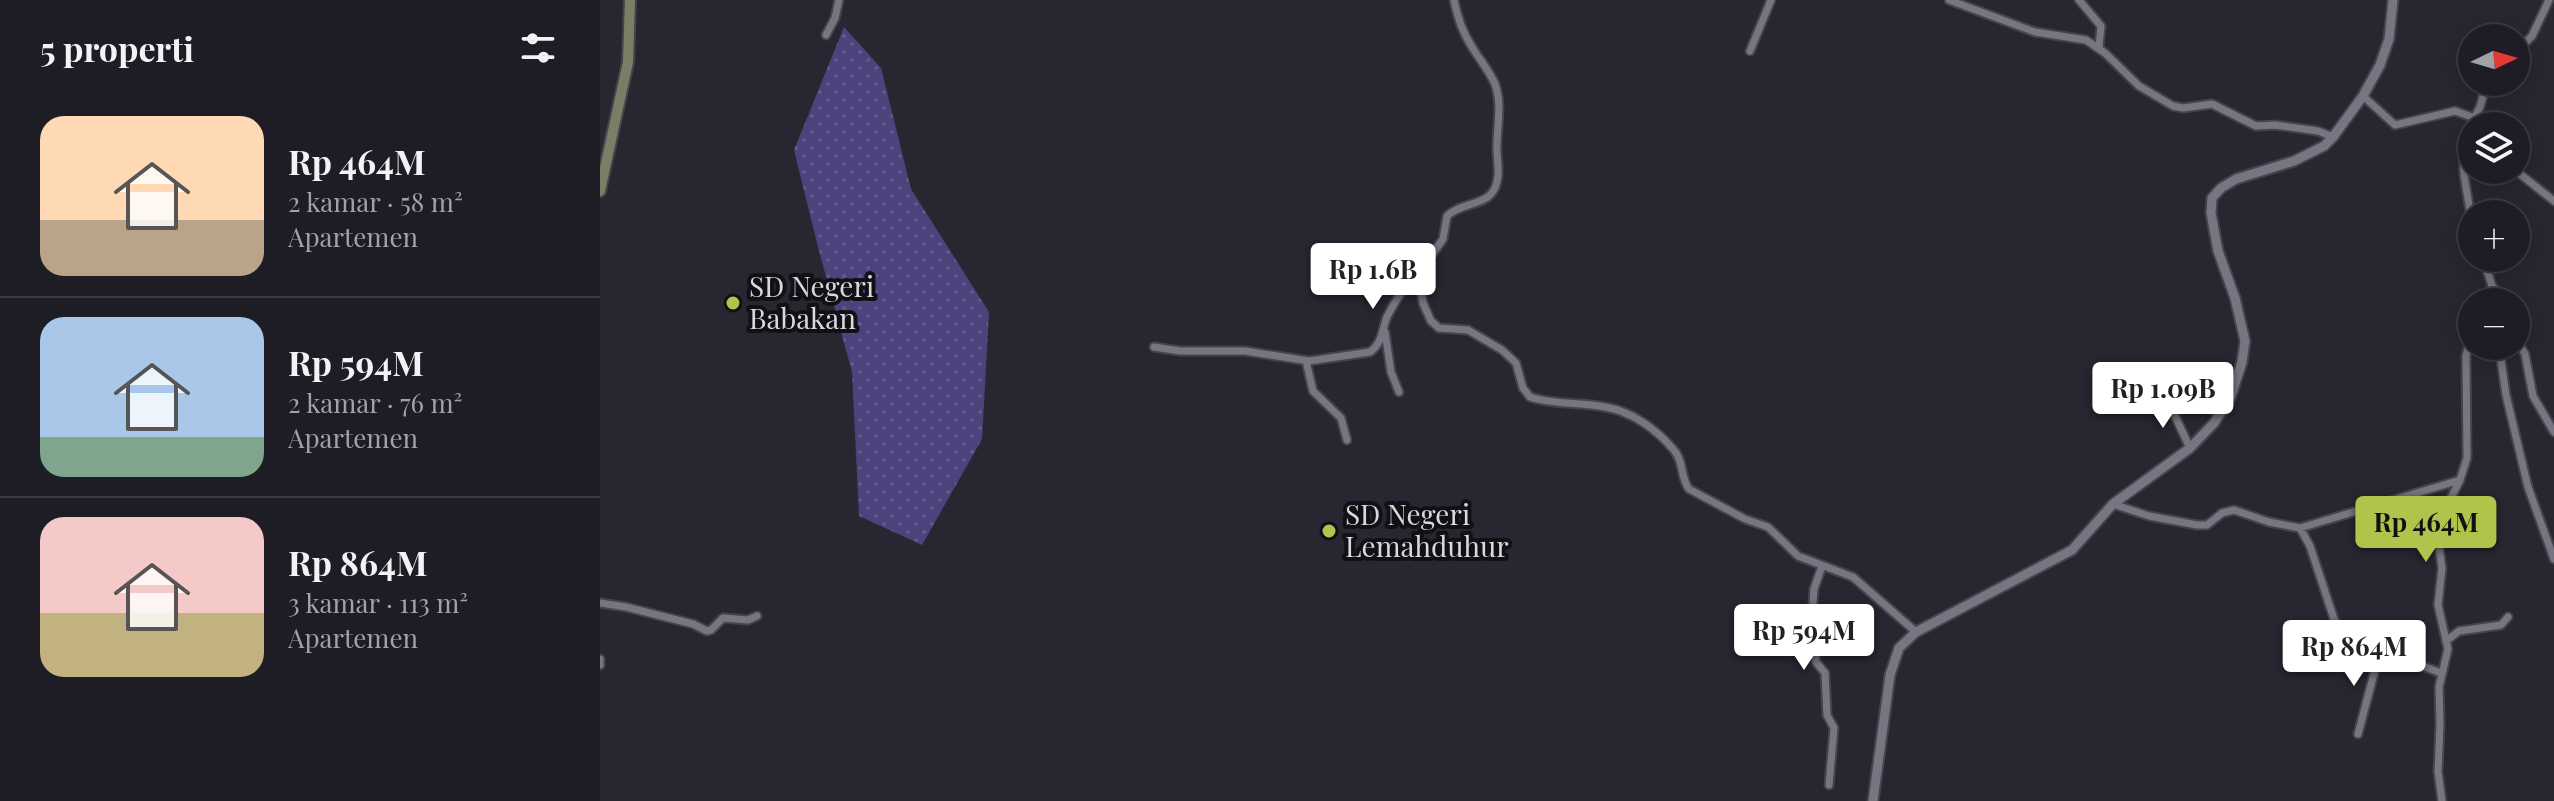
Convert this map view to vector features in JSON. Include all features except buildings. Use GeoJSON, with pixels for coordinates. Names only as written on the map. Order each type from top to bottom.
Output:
{"type":"FeatureCollection","features":[{"type":"Feature","properties":{"kind":"main road"},"geometry":{"type":"LineString","coordinates":[[600,191],[628,67],[630,0]]}},
{"type":"Feature","properties":{"kind":"street"},"geometry":{"type":"LineString","coordinates":[[826,35],[835,18],[839,0]]}},
{"type":"Feature","properties":{"kind":"street"},"geometry":{"type":"LineString","coordinates":[[1154,347],[1180,351],[1245,351],[1306,361],[1370,352],[1378,346],[1384,326],[1402,291],[1418,275],[1443,239],[1447,216],[1458,208],[1491,195],[1499,170],[1497,134],[1500,108],[1497,93],[1490,75],[1469,43],[1454,0]]}},
{"type":"Feature","properties":{"kind":"street"},"geometry":{"type":"LineString","coordinates":[[1750,51],[1771,0]]}},
{"type":"Feature","properties":{"kind":"street"},"geometry":{"type":"LineString","coordinates":[[1949,0],[2035,32],[2080,39],[2099,47],[2139,86],[2173,106],[2183,108],[2212,104],[2256,126],[2313,130],[2333,137]]}},
{"type":"Feature","properties":{"kind":"street"},"geometry":{"type":"LineString","coordinates":[[2079,0],[2101,26],[2099,47]]}},
{"type":"Feature","properties":{"kind":"street"},"geometry":{"type":"LineString","coordinates":[[1873,801],[1890,675],[1899,648],[1916,632],[2067,553],[2113,504],[2204,436],[2224,409],[2245,350],[2241,319],[2214,231],[2212,198],[2228,183],[2294,161],[2333,137],[2363,96],[2385,52],[2393,0]]}},
{"type":"Feature","properties":{"kind":"street"},"geometry":{"type":"LineString","coordinates":[[2530,38],[2549,0]]}},
{"type":"Feature","properties":{"kind":"street"},"geometry":{"type":"LineString","coordinates":[[2363,96],[2395,125],[2458,112]]}},
{"type":"Feature","properties":{"kind":"street"},"geometry":{"type":"LineString","coordinates":[[2530,182],[2554,201]]}},
{"type":"Feature","properties":{"kind":"street"},"geometry":{"type":"LineString","coordinates":[[2488,272],[2492,286]]}},
{"type":"Feature","properties":{"kind":"street"},"geometry":{"type":"LineString","coordinates":[[1418,275],[1423,303],[1431,321],[1439,328],[1468,330],[1502,350],[1518,367],[1523,388],[1530,397],[1605,407],[1638,420],[1675,450],[1689,489],[1745,519],[1768,527],[1795,554],[1853,577],[1916,632]]}},
{"type":"Feature","properties":{"kind":"street"},"geometry":{"type":"LineString","coordinates":[[1384,326],[1391,372],[1399,392]]}},
{"type":"Feature","properties":{"kind":"street"},"geometry":{"type":"LineString","coordinates":[[2442,801],[2438,764],[2441,673],[2448,654],[2438,605],[2442,568],[2437,533],[2467,458],[2466,360]]}},
{"type":"Feature","properties":{"kind":"street"},"geometry":{"type":"LineString","coordinates":[[2501,360],[2528,487],[2554,559]]}},
{"type":"Feature","properties":{"kind":"street"},"geometry":{"type":"LineString","coordinates":[[2526,360],[2533,396],[2554,432]]}},
{"type":"Feature","properties":{"kind":"street"},"geometry":{"type":"LineString","coordinates":[[1306,361],[1313,391],[1341,418],[1347,440]]}},
{"type":"Feature","properties":{"kind":"street"},"geometry":{"type":"LineString","coordinates":[[2166,397],[2190,448]]}},
{"type":"Feature","properties":{"kind":"street"},"geometry":{"type":"LineString","coordinates":[[2113,504],[2149,516],[2197,525],[2207,525],[2222,513],[2234,510],[2300,528],[2460,480]]}},
{"type":"Feature","properties":{"kind":"street"},"geometry":{"type":"LineString","coordinates":[[2300,528],[2310,546],[2343,636],[2441,673]]}},
{"type":"Feature","properties":{"kind":"street"},"geometry":{"type":"LineString","coordinates":[[1822,566],[1812,596],[1812,617],[1816,658],[1825,673],[1827,715],[1834,728],[1829,785]]}},
{"type":"Feature","properties":{"kind":"street"},"geometry":{"type":"LineString","coordinates":[[600,603],[693,624],[707,631],[723,618],[748,620],[757,616]]}},
{"type":"Feature","properties":{"kind":"street"},"geometry":{"type":"LineString","coordinates":[[2446,641],[2459,631],[2501,625],[2508,617]]}},
{"type":"Feature","properties":{"kind":"street"},"geometry":{"type":"LineString","coordinates":[[2358,734],[2380,651]]}},
{"type":"Feature","properties":{"kind":"shaded area"},"geometry":{"type":"Polygon","coordinates":[[[844,27],[881,68],[911,189],[989,312],[982,439],[922,545],[859,516],[852,372],[794,150],[844,27]]]}},
{"type":"Feature","properties":{"kind":"place","name":"SD Negeri Babakan"},"geometry":{"type":"Point","coordinates":[733,303]}},
{"type":"Feature","properties":{"kind":"place","name":"SD Negeri Lemahduhur"},"geometry":{"type":"Point","coordinates":[1329,531]}}]}
